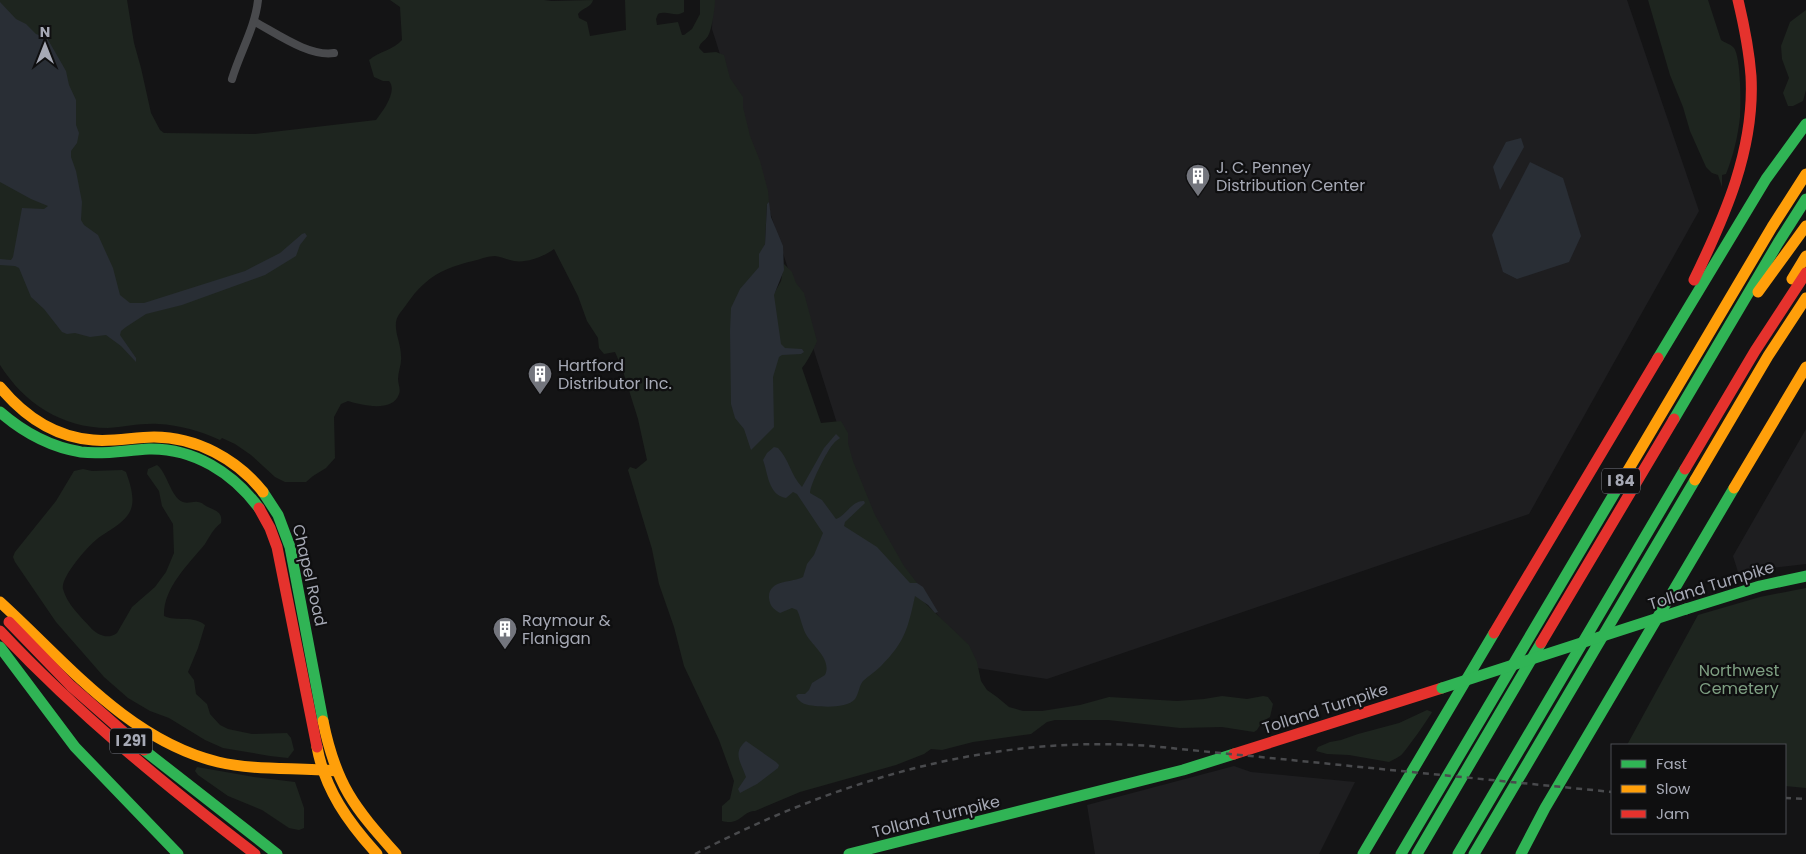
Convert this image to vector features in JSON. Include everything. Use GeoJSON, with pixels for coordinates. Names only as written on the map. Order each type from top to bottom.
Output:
{"type":"FeatureCollection","features":[{"type":"Feature","properties":{"kind":"main road"},"geometry":{"type":"LineString","coordinates":[[1648,373],[1716,236],[1743,161],[1749,124],[1752,85],[1748,46],[1738,0]]}},
{"type":"Feature","properties":{"kind":"main road"},"geometry":{"type":"LineString","coordinates":[[1363,854],[1749,205],[1806,124]]}},
{"type":"Feature","properties":{"kind":"main road","name":"I 84"},"geometry":{"type":"LineString","coordinates":[[1401,854],[1772,227],[1806,174]]}},
{"type":"Feature","properties":{"kind":"main road"},"geometry":{"type":"LineString","coordinates":[[1417,854],[1700,374],[1806,199]]}},
{"type":"Feature","properties":{"kind":"main road"},"geometry":{"type":"LineString","coordinates":[[1700,374],[1716,357],[1768,278],[1806,226]]}},
{"type":"Feature","properties":{"kind":"main road"},"geometry":{"type":"LineString","coordinates":[[1755,351],[1762,332],[1806,256]]}},
{"type":"Feature","properties":{"kind":"main road"},"geometry":{"type":"LineString","coordinates":[[1458,854],[1755,351],[1806,273]]}},
{"type":"Feature","properties":{"kind":"main road"},"geometry":{"type":"LineString","coordinates":[[1474,854],[1768,356],[1806,298]]}},
{"type":"Feature","properties":{"kind":"main road"},"geometry":{"type":"LineString","coordinates":[[1521,854],[1545,808],[1806,367]]}},
{"type":"Feature","properties":{"kind":"main road","name":"Chapel Road"},"geometry":{"type":"LineString","coordinates":[[0,387],[12,402],[31,418],[56,431],[70,436],[106,441],[148,437],[170,438],[200,446],[218,454],[245,472],[264,492],[279,517],[290,550],[328,745],[336,771],[343,788],[358,811],[396,854]]}},
{"type":"Feature","properties":{"kind":"main road","name":"Chapel Road"},"geometry":{"type":"LineString","coordinates":[[0,411],[30,434],[70,449],[102,453],[160,450],[183,454],[211,464],[234,480],[254,500],[269,525],[278,552],[321,770],[331,794],[341,811],[377,854]]}},
{"type":"Feature","properties":{"kind":"main road"},"geometry":{"type":"LineString","coordinates":[[278,552],[290,550]]}},
{"type":"Feature","properties":{"kind":"main road","name":"Tolland Turnpike"},"geometry":{"type":"LineString","coordinates":[[849,854],[1183,770],[1686,609],[1760,586],[1806,576]]}},
{"type":"Feature","properties":{"kind":"main road"},"geometry":{"type":"LineString","coordinates":[[0,602],[110,704],[135,723],[168,743],[203,758],[237,766],[261,769],[336,771]]}},
{"type":"Feature","properties":{"kind":"main road","name":"I 291"},"geometry":{"type":"LineString","coordinates":[[0,612],[48,663],[110,722],[276,854]]}},
{"type":"Feature","properties":{"kind":"main road","name":"I 291"},"geometry":{"type":"LineString","coordinates":[[0,631],[61,695],[113,742],[255,854]]}},
{"type":"Feature","properties":{"kind":"main road"},"geometry":{"type":"LineString","coordinates":[[297,646],[309,644]]}},
{"type":"Feature","properties":{"kind":"main road"},"geometry":{"type":"LineString","coordinates":[[0,647],[75,748],[178,854]]}},
{"type":"Feature","properties":{"kind":"street"},"geometry":{"type":"LineString","coordinates":[[232,79],[242,48],[255,22],[258,0]]}},
{"type":"Feature","properties":{"kind":"street"},"geometry":{"type":"LineString","coordinates":[[255,22],[314,52],[325,55],[334,54]]}},
{"type":"Feature","properties":{"kind":"street"},"geometry":{"type":"LineString","coordinates":[[0,411],[12,402]]}},
{"type":"Feature","properties":{"kind":"shaded area"},"geometry":{"type":"Polygon","coordinates":[[[713,0],[1627,0],[1699,211],[1529,514],[1047,679],[977,668],[868,521],[712,29],[713,0]]]}},
{"type":"Feature","properties":{"kind":"shaded area"},"geometry":{"type":"Polygon","coordinates":[[[0,2],[16,19],[26,24],[36,34],[47,38],[66,71],[69,85],[76,100],[76,125],[79,133],[77,143],[71,151],[71,157],[76,171],[82,202],[81,220],[84,225],[98,235],[113,268],[120,295],[130,303],[144,303],[245,271],[280,253],[305,233],[307,236],[300,245],[296,256],[265,275],[182,305],[146,314],[126,327],[121,331],[120,335],[136,358],[136,362],[121,346],[106,335],[90,337],[62,332],[44,309],[31,297],[19,268],[0,265],[0,259],[11,260],[13,257],[22,208],[44,209],[48,206],[0,182],[0,2]]]}},
{"type":"Feature","properties":{"kind":"shaded area"},"geometry":{"type":"Polygon","coordinates":[[[1521,138],[1524,147],[1500,190],[1493,167],[1506,142],[1521,138]]]}},
{"type":"Feature","properties":{"kind":"shaded area"},"geometry":{"type":"Polygon","coordinates":[[[1530,162],[1563,178],[1581,236],[1569,262],[1517,279],[1503,272],[1492,235],[1530,162]]]}},
{"type":"Feature","properties":{"kind":"shaded area"},"geometry":{"type":"Polygon","coordinates":[[[769,202],[771,217],[783,246],[784,270],[774,295],[781,344],[785,348],[802,349],[804,352],[779,357],[773,377],[774,427],[751,450],[744,429],[735,418],[731,404],[731,308],[740,289],[759,267],[759,254],[765,244],[767,204],[769,202]]]}},
{"type":"Feature","properties":{"kind":"shaded area"},"geometry":{"type":"Polygon","coordinates":[[[1806,429],[1806,564],[1738,572],[1733,556],[1806,429]]]}},
{"type":"Feature","properties":{"kind":"shaded area"},"geometry":{"type":"Polygon","coordinates":[[[836,434],[840,438],[831,447],[823,460],[810,493],[822,500],[836,519],[856,503],[864,501],[865,503],[845,522],[844,526],[877,547],[910,583],[917,583],[923,587],[938,612],[935,613],[928,605],[915,596],[904,634],[889,657],[863,681],[852,702],[831,707],[804,704],[796,696],[798,694],[805,694],[812,683],[825,675],[826,664],[807,636],[797,610],[792,608],[780,613],[772,607],[769,598],[772,588],[803,577],[807,564],[814,555],[823,533],[797,494],[793,492],[786,498],[776,493],[770,483],[763,460],[774,447],[778,448],[802,487],[824,448],[836,434]]]}},
{"type":"Feature","properties":{"kind":"shaded area"},"geometry":{"type":"Polygon","coordinates":[[[746,741],[779,765],[778,768],[757,784],[740,793],[738,789],[746,777],[740,762],[739,750],[746,741]]]}},
{"type":"Feature","properties":{"kind":"shaded area"},"geometry":{"type":"Polygon","coordinates":[[[1234,766],[1251,772],[1355,782],[1319,854],[1095,854],[1087,805],[1234,766]]]}},
{"type":"Feature","properties":{"kind":"green space"},"geometry":{"type":"Polygon","coordinates":[[[0,0],[127,0],[134,43],[151,113],[160,130],[164,133],[255,134],[376,120],[388,101],[392,90],[389,81],[383,81],[374,77],[369,60],[395,46],[402,40],[400,7],[390,0],[593,0],[591,4],[578,14],[579,18],[587,22],[590,36],[626,30],[625,0],[684,0],[684,12],[681,14],[658,14],[656,19],[657,25],[678,22],[682,35],[684,35],[692,29],[700,14],[700,0],[715,0],[709,33],[699,48],[704,53],[716,52],[724,55],[730,78],[743,97],[743,107],[750,136],[760,161],[768,191],[769,202],[767,204],[765,244],[763,248],[775,292],[781,281],[784,264],[792,272],[796,283],[804,293],[817,341],[802,368],[821,423],[841,421],[848,433],[848,443],[853,461],[875,515],[904,566],[917,583],[912,583],[926,604],[969,645],[977,662],[981,681],[987,690],[1009,707],[1023,711],[1042,711],[1080,705],[1109,697],[1177,701],[1222,696],[1247,699],[1263,696],[1268,697],[1273,704],[1270,717],[1262,722],[1254,732],[1222,727],[1180,728],[1108,720],[1055,720],[1047,722],[1031,734],[973,742],[942,750],[931,749],[924,754],[896,765],[800,792],[747,813],[733,822],[722,821],[722,806],[730,799],[734,781],[719,740],[684,666],[674,627],[659,584],[652,549],[628,470],[630,467],[636,469],[647,460],[638,419],[615,352],[604,354],[599,348],[598,338],[587,321],[578,296],[554,249],[540,257],[524,261],[514,261],[495,256],[487,257],[441,272],[421,286],[397,318],[396,328],[401,359],[398,379],[400,392],[396,400],[384,406],[368,406],[348,401],[341,404],[334,417],[335,458],[326,468],[306,482],[285,482],[275,477],[251,455],[235,444],[222,438],[220,440],[190,429],[152,424],[108,428],[91,427],[60,418],[33,402],[10,379],[0,365],[0,0]]]}},
{"type":"Feature","properties":{"kind":"green space"},"geometry":{"type":"Polygon","coordinates":[[[1648,0],[1708,0],[1721,40],[1733,47],[1736,53],[1740,81],[1740,117],[1731,161],[1726,174],[1722,175],[1722,187],[1718,175],[1712,173],[1706,167],[1690,131],[1670,75],[1648,0]]]}},
{"type":"Feature","properties":{"kind":"green space"},"geometry":{"type":"Polygon","coordinates":[[[1806,10],[1806,90],[1803,101],[1793,106],[1788,106],[1783,93],[1789,78],[1782,59],[1781,46],[1790,22],[1806,10]]]}},
{"type":"Feature","properties":{"kind":"green space"},"geometry":{"type":"Polygon","coordinates":[[[157,465],[164,473],[175,496],[179,500],[185,503],[201,503],[221,516],[221,523],[172,586],[165,606],[164,616],[174,619],[195,620],[205,625],[188,672],[194,680],[196,694],[207,704],[210,714],[220,725],[228,729],[252,734],[287,733],[291,738],[294,750],[288,758],[223,748],[128,698],[104,677],[56,622],[15,562],[13,557],[15,552],[56,501],[74,471],[83,469],[92,471],[122,470],[126,472],[132,495],[132,505],[129,514],[121,523],[97,539],[87,549],[70,570],[63,584],[63,589],[71,605],[93,630],[106,636],[117,633],[132,607],[155,587],[166,572],[174,553],[173,524],[162,506],[159,491],[147,474],[148,469],[157,465]]]}},
{"type":"Feature","properties":{"kind":"green space","name":"Northwest Cemetery"},"geometry":{"type":"Polygon","coordinates":[[[1806,588],[1806,788],[1786,786],[1786,744],[1628,744],[1698,615],[1760,597],[1806,588]]]}},
{"type":"Feature","properties":{"kind":"green space"},"geometry":{"type":"Polygon","coordinates":[[[1427,710],[1432,712],[1414,739],[1399,757],[1389,762],[1316,751],[1318,747],[1330,742],[1399,723],[1427,710]]]}},
{"type":"Feature","properties":{"kind":"green space"},"geometry":{"type":"Polygon","coordinates":[[[197,767],[295,782],[304,808],[304,828],[299,830],[289,828],[262,810],[228,796],[198,775],[195,771],[197,767]]]}},
{"type":"Feature","properties":{"kind":"railway"},"geometry":{"type":"LineString","coordinates":[[695,854],[748,828],[803,805],[858,785],[915,768],[973,756],[1031,748],[1090,744],[1150,746],[1611,792]]}},
{"type":"Feature","properties":{"kind":"railway"},"geometry":{"type":"LineString","coordinates":[[1786,798],[1806,799]]}},
{"type":"Feature","properties":{"kind":"traffic: fast"},"geometry":{"type":"LineString","coordinates":[[1658,358],[1766,179],[1806,124]]}},
{"type":"Feature","properties":{"kind":"traffic: fast"},"geometry":{"type":"LineString","coordinates":[[1674,419],[1806,199]]}},
{"type":"Feature","properties":{"kind":"traffic: fast"},"geometry":{"type":"LineString","coordinates":[[0,412],[38,438],[70,450],[98,453],[149,449],[166,450],[197,458],[225,474],[249,495],[259,508]]}},
{"type":"Feature","properties":{"kind":"traffic: fast"},"geometry":{"type":"LineString","coordinates":[[1458,854],[1685,469]]}},
{"type":"Feature","properties":{"kind":"traffic: fast"},"geometry":{"type":"LineString","coordinates":[[1401,854],[1627,472]]}},
{"type":"Feature","properties":{"kind":"traffic: fast"},"geometry":{"type":"LineString","coordinates":[[1474,854],[1695,480]]}},
{"type":"Feature","properties":{"kind":"traffic: fast"},"geometry":{"type":"LineString","coordinates":[[1521,854],[1545,808],[1734,488]]}},
{"type":"Feature","properties":{"kind":"traffic: fast"},"geometry":{"type":"LineString","coordinates":[[263,492],[278,515],[290,547],[323,721]]}},
{"type":"Feature","properties":{"kind":"traffic: fast"},"geometry":{"type":"LineString","coordinates":[[1686,609],[1760,586],[1806,576]]}},
{"type":"Feature","properties":{"kind":"traffic: fast"},"geometry":{"type":"LineString","coordinates":[[1442,688],[1686,609]]}},
{"type":"Feature","properties":{"kind":"traffic: fast"},"geometry":{"type":"LineString","coordinates":[[1363,854],[1494,633]]}},
{"type":"Feature","properties":{"kind":"traffic: fast"},"geometry":{"type":"LineString","coordinates":[[1417,854],[1541,643]]}},
{"type":"Feature","properties":{"kind":"traffic: fast"},"geometry":{"type":"LineString","coordinates":[[0,647],[75,747],[178,854]]}},
{"type":"Feature","properties":{"kind":"traffic: fast"},"geometry":{"type":"LineString","coordinates":[[144,750],[277,854]]}},
{"type":"Feature","properties":{"kind":"traffic: fast"},"geometry":{"type":"LineString","coordinates":[[849,854],[1183,770],[1234,754]]}},
{"type":"Feature","properties":{"kind":"traffic: slow"},"geometry":{"type":"LineString","coordinates":[[1627,472],[1772,227],[1806,174]]}},
{"type":"Feature","properties":{"kind":"traffic: slow"},"geometry":{"type":"LineString","coordinates":[[1758,292],[1806,226]]}},
{"type":"Feature","properties":{"kind":"traffic: slow"},"geometry":{"type":"LineString","coordinates":[[1792,279],[1806,256]]}},
{"type":"Feature","properties":{"kind":"traffic: slow"},"geometry":{"type":"LineString","coordinates":[[1695,480],[1768,356],[1806,298]]}},
{"type":"Feature","properties":{"kind":"traffic: slow"},"geometry":{"type":"LineString","coordinates":[[1734,488],[1806,367]]}},
{"type":"Feature","properties":{"kind":"traffic: slow"},"geometry":{"type":"LineString","coordinates":[[0,387],[30,416],[53,430],[66,435],[93,440],[154,437],[185,441],[215,452],[228,460],[241,469],[263,492]]}},
{"type":"Feature","properties":{"kind":"traffic: slow"},"geometry":{"type":"LineString","coordinates":[[0,602],[100,696],[127,718],[155,736],[186,751],[232,765],[336,771]]}},
{"type":"Feature","properties":{"kind":"traffic: slow"},"geometry":{"type":"LineString","coordinates":[[323,721],[334,762],[349,794],[358,808],[396,854]]}},
{"type":"Feature","properties":{"kind":"traffic: slow"},"geometry":{"type":"LineString","coordinates":[[317,747],[326,777],[339,805],[377,854]]}},
{"type":"Feature","properties":{"kind":"traffic: jam"},"geometry":{"type":"LineString","coordinates":[[1694,280],[1727,207],[1743,156],[1748,130],[1751,76],[1738,0]]}},
{"type":"Feature","properties":{"kind":"traffic: jam"},"geometry":{"type":"LineString","coordinates":[[1685,469],[1755,351],[1806,273]]}},
{"type":"Feature","properties":{"kind":"traffic: jam"},"geometry":{"type":"LineString","coordinates":[[1494,633],[1658,358]]}},
{"type":"Feature","properties":{"kind":"traffic: jam"},"geometry":{"type":"LineString","coordinates":[[1541,643],[1674,419]]}},
{"type":"Feature","properties":{"kind":"traffic: jam"},"geometry":{"type":"LineString","coordinates":[[259,508],[270,528],[277,547],[317,747]]}},
{"type":"Feature","properties":{"kind":"traffic: jam"},"geometry":{"type":"LineString","coordinates":[[9,622],[71,686],[144,750]]}},
{"type":"Feature","properties":{"kind":"traffic: jam"},"geometry":{"type":"LineString","coordinates":[[0,631],[60,691],[123,748],[255,854]]}},
{"type":"Feature","properties":{"kind":"traffic: jam"},"geometry":{"type":"LineString","coordinates":[[1234,754],[1442,688]]}},
{"type":"Feature","properties":{"kind":"place","name":"J. C. Penney Distribution Center"},"geometry":{"type":"Point","coordinates":[1198,197]}},
{"type":"Feature","properties":{"kind":"place","name":"Hartford Distributor Inc."},"geometry":{"type":"Point","coordinates":[540,395]}},
{"type":"Feature","properties":{"kind":"place","name":"Raymour & Flanigan"},"geometry":{"type":"Point","coordinates":[505,650]}}]}
